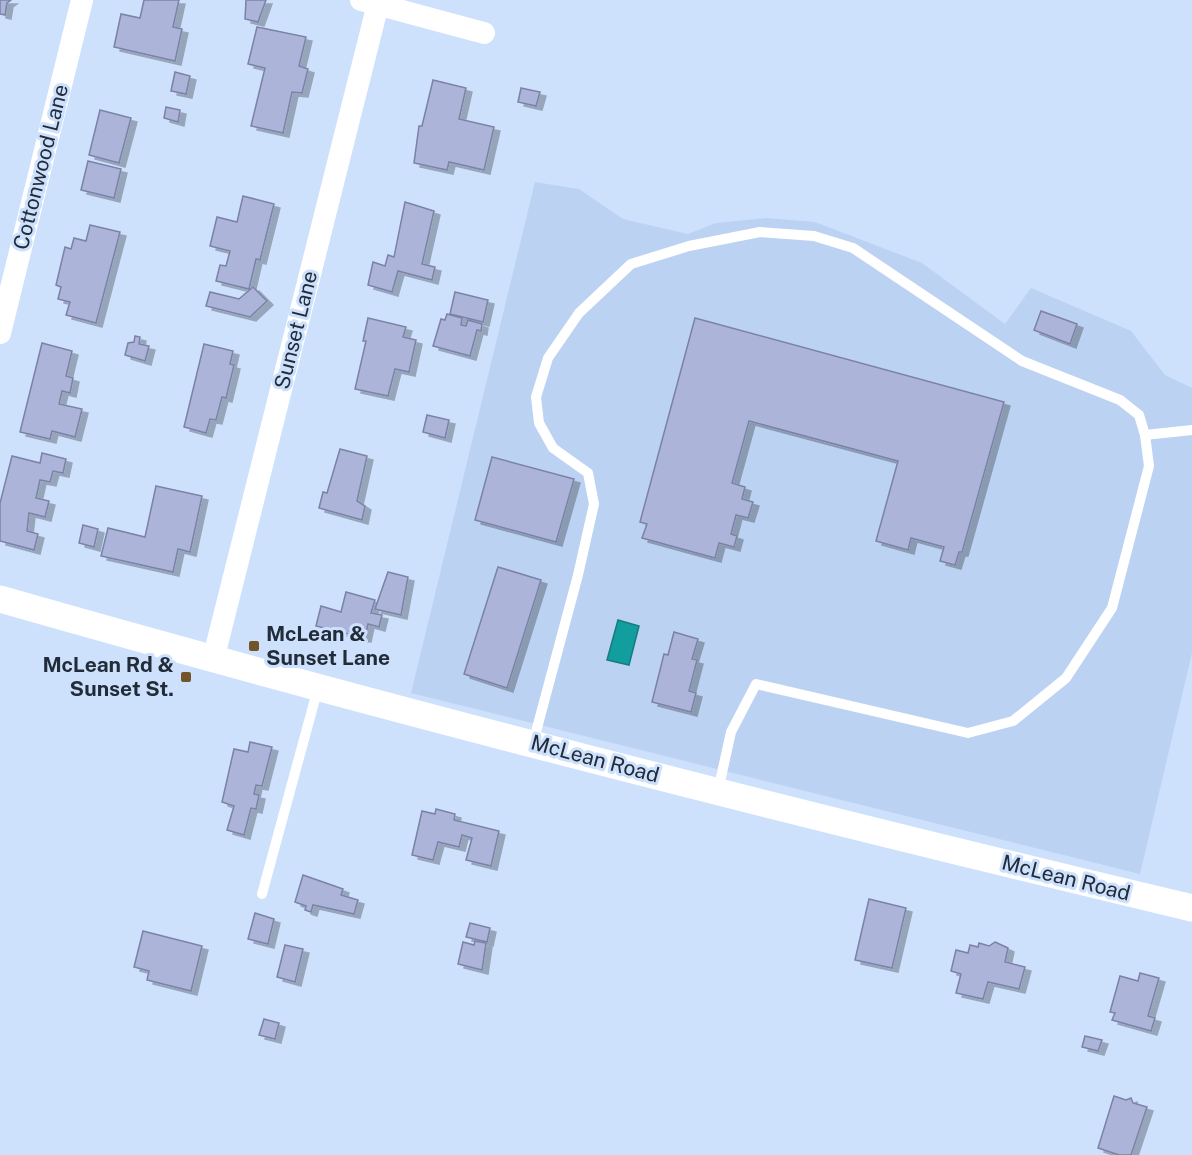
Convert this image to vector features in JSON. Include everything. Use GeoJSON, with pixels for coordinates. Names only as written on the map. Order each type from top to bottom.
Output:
{"type":"FeatureCollection","features":[{"type":"Feature","properties":{"kind":"street","name":"Cottonwood Lane"},"geometry":{"type":"LineString","coordinates":[[0,333],[82,0]]}},
{"type":"Feature","properties":{"kind":"street"},"geometry":{"type":"LineString","coordinates":[[372,2],[484,33]]}},
{"type":"Feature","properties":{"kind":"street","name":"Sunset Lane"},"geometry":{"type":"LineString","coordinates":[[213,660],[372,2]]}},
{"type":"Feature","properties":{"kind":"street","name":"McLean Road"},"geometry":{"type":"LineString","coordinates":[[0,599],[213,660],[718,791],[1192,908]]}},
{"type":"Feature","properties":{"kind":"lane"},"geometry":{"type":"LineString","coordinates":[[533,743],[578,575],[594,504],[588,473],[553,448],[539,423],[536,397],[548,358],[579,313],[631,264],[689,246],[760,232],[814,236],[854,249],[1022,361],[1120,400],[1139,415],[1145,435],[1149,466],[1112,608],[1066,678],[1012,721],[968,733],[756,684],[731,732],[718,791]]}},
{"type":"Feature","properties":{"kind":"lane"},"geometry":{"type":"LineString","coordinates":[[1145,435],[1192,430]]}},
{"type":"Feature","properties":{"kind":"lane"},"geometry":{"type":"LineString","coordinates":[[262,894],[318,687]]}},
{"type":"Feature","properties":{"kind":"shaded area"},"geometry":{"type":"Polygon","coordinates":[[[535,182],[579,189],[623,219],[688,234],[716,223],[766,218],[815,222],[922,263],[1005,324],[1031,288],[1131,331],[1165,375],[1192,388],[1192,653],[1140,874],[411,693],[535,182]]]}},
{"type":"Feature","properties":{"kind":"shaded area"},"geometry":{"type":"Polygon","coordinates":[[[618,620],[639,626],[629,665],[607,660],[618,620]]]}},
{"type":"Feature","properties":{"kind":"building"},"geometry":{"type":"Polygon","coordinates":[[[0,0],[11,0],[7,3],[5,15],[0,14],[0,0]]]}},
{"type":"Feature","properties":{"kind":"building"},"geometry":{"type":"Polygon","coordinates":[[[144,0],[179,0],[173,27],[182,29],[175,61],[114,47],[121,14],[140,18],[144,0]]]}},
{"type":"Feature","properties":{"kind":"building"},"geometry":{"type":"Polygon","coordinates":[[[246,0],[266,0],[258,22],[245,19],[246,0]]]}},
{"type":"Feature","properties":{"kind":"building"},"geometry":{"type":"Polygon","coordinates":[[[257,27],[306,37],[299,66],[308,69],[302,93],[292,92],[283,133],[251,126],[265,68],[248,64],[257,27]]]}},
{"type":"Feature","properties":{"kind":"building"},"geometry":{"type":"Polygon","coordinates":[[[175,72],[190,76],[186,94],[171,91],[175,72]]]}},
{"type":"Feature","properties":{"kind":"building"},"geometry":{"type":"Polygon","coordinates":[[[433,80],[466,88],[459,119],[494,127],[484,170],[449,162],[447,170],[414,163],[419,126],[422,126],[433,80]]]}},
{"type":"Feature","properties":{"kind":"building"},"geometry":{"type":"Polygon","coordinates":[[[521,88],[540,92],[536,106],[518,102],[521,88]]]}},
{"type":"Feature","properties":{"kind":"building"},"geometry":{"type":"Polygon","coordinates":[[[166,107],[180,110],[178,122],[164,118],[166,107]]]}},
{"type":"Feature","properties":{"kind":"building"},"geometry":{"type":"Polygon","coordinates":[[[100,110],[131,118],[119,163],[89,155],[100,110]]]}},
{"type":"Feature","properties":{"kind":"building"},"geometry":{"type":"Polygon","coordinates":[[[88,161],[121,169],[114,198],[81,190],[88,161]]]}},
{"type":"Feature","properties":{"kind":"building"},"geometry":{"type":"Polygon","coordinates":[[[243,196],[274,204],[260,260],[256,259],[249,289],[216,281],[220,265],[226,266],[230,251],[210,246],[217,217],[237,222],[243,196]]]}},
{"type":"Feature","properties":{"kind":"building"},"geometry":{"type":"Polygon","coordinates":[[[405,202],[434,211],[422,264],[435,267],[432,280],[398,271],[392,292],[368,285],[373,262],[385,266],[388,255],[394,257],[405,202]]]}},
{"type":"Feature","properties":{"kind":"building"},"geometry":{"type":"Polygon","coordinates":[[[90,225],[120,232],[96,323],[66,315],[70,302],[58,299],[61,287],[56,285],[65,247],[71,249],[74,238],[86,241],[90,225]]]}},
{"type":"Feature","properties":{"kind":"building"},"geometry":{"type":"Polygon","coordinates":[[[253,287],[267,301],[250,317],[206,306],[210,292],[239,299],[253,287]]]}},
{"type":"Feature","properties":{"kind":"building"},"geometry":{"type":"Polygon","coordinates":[[[455,292],[488,300],[483,322],[450,314],[455,292]]]}},
{"type":"Feature","properties":{"kind":"building"},"geometry":{"type":"Polygon","coordinates":[[[1041,311],[1077,324],[1070,344],[1034,330],[1041,311]]]}},
{"type":"Feature","properties":{"kind":"building"},"geometry":{"type":"Polygon","coordinates":[[[447,314],[462,318],[461,325],[466,326],[468,320],[482,324],[481,331],[477,330],[470,356],[433,346],[441,319],[445,320],[447,314]]]}},
{"type":"Feature","properties":{"kind":"building"},"geometry":{"type":"Polygon","coordinates":[[[368,318],[406,327],[403,337],[416,340],[409,372],[395,369],[388,396],[355,389],[366,341],[363,341],[368,318]]]}},
{"type":"Feature","properties":{"kind":"building"},"geometry":{"type":"Polygon","coordinates":[[[695,318],[1004,402],[962,552],[959,552],[955,565],[940,561],[944,547],[911,538],[908,550],[876,541],[898,461],[749,421],[732,483],[745,487],[742,499],[753,502],[748,518],[736,515],[731,534],[737,536],[734,547],[719,543],[715,558],[642,538],[647,524],[640,522],[695,318]]]}},
{"type":"Feature","properties":{"kind":"building"},"geometry":{"type":"Polygon","coordinates":[[[135,336],[140,337],[139,344],[149,346],[145,361],[125,355],[128,343],[134,342],[135,336]]]}},
{"type":"Feature","properties":{"kind":"building"},"geometry":{"type":"Polygon","coordinates":[[[42,343],[72,351],[66,376],[73,378],[70,393],[62,391],[59,404],[82,409],[75,437],[52,431],[50,439],[20,432],[42,343]]]}},
{"type":"Feature","properties":{"kind":"building"},"geometry":{"type":"Polygon","coordinates":[[[204,344],[233,351],[230,364],[234,365],[226,398],[222,397],[216,420],[210,419],[206,433],[184,427],[204,344]]]}},
{"type":"Feature","properties":{"kind":"building"},"geometry":{"type":"Polygon","coordinates":[[[427,415],[449,420],[445,438],[423,432],[427,415]]]}},
{"type":"Feature","properties":{"kind":"building"},"geometry":{"type":"Polygon","coordinates":[[[340,449],[367,456],[357,501],[365,506],[362,520],[319,508],[323,492],[327,493],[340,449]]]}},
{"type":"Feature","properties":{"kind":"building"},"geometry":{"type":"Polygon","coordinates":[[[42,453],[66,459],[63,473],[53,471],[50,482],[40,480],[36,498],[49,501],[45,517],[29,513],[27,531],[38,534],[34,550],[0,541],[0,503],[12,456],[40,463],[42,453]]]}},
{"type":"Feature","properties":{"kind":"building"},"geometry":{"type":"Polygon","coordinates":[[[492,457],[574,479],[556,542],[475,520],[492,457]]]}},
{"type":"Feature","properties":{"kind":"building"},"geometry":{"type":"Polygon","coordinates":[[[156,486],[202,496],[190,552],[178,549],[173,572],[101,556],[108,528],[145,537],[156,486]]]}},
{"type":"Feature","properties":{"kind":"building"},"geometry":{"type":"Polygon","coordinates":[[[83,525],[98,529],[94,547],[79,543],[83,525]]]}},
{"type":"Feature","properties":{"kind":"building"},"geometry":{"type":"Polygon","coordinates":[[[498,567],[541,580],[507,688],[464,674],[498,567]]]}},
{"type":"Feature","properties":{"kind":"building"},"geometry":{"type":"Polygon","coordinates":[[[388,572],[408,577],[401,615],[375,609],[388,572]]]}},
{"type":"Feature","properties":{"kind":"building"},"geometry":{"type":"Polygon","coordinates":[[[346,592],[375,600],[371,613],[382,615],[379,627],[368,624],[365,638],[349,637],[349,634],[316,626],[321,606],[341,612],[346,592]]]}},
{"type":"Feature","properties":{"kind":"building"},"geometry":{"type":"Polygon","coordinates":[[[674,632],[698,639],[692,659],[697,660],[689,691],[696,693],[691,712],[652,702],[664,654],[668,655],[674,632]]]}},
{"type":"Feature","properties":{"kind":"building"},"geometry":{"type":"Polygon","coordinates":[[[250,742],[272,747],[262,786],[256,785],[254,794],[259,795],[256,809],[251,808],[244,835],[227,830],[234,806],[222,802],[234,749],[248,752],[250,742]]]}},
{"type":"Feature","properties":{"kind":"building"},"geometry":{"type":"Polygon","coordinates":[[[436,809],[455,814],[454,820],[499,831],[491,866],[466,860],[472,838],[462,835],[459,847],[438,842],[433,860],[412,855],[422,811],[435,814],[436,809]]]}},
{"type":"Feature","properties":{"kind":"building"},"geometry":{"type":"Polygon","coordinates":[[[303,875],[343,889],[341,895],[358,900],[354,914],[313,905],[311,912],[305,910],[306,906],[295,902],[303,875]]]}},
{"type":"Feature","properties":{"kind":"building"},"geometry":{"type":"Polygon","coordinates":[[[869,899],[906,908],[892,968],[855,960],[869,899]]]}},
{"type":"Feature","properties":{"kind":"building"},"geometry":{"type":"Polygon","coordinates":[[[255,913],[274,919],[268,944],[248,939],[255,913]]]}},
{"type":"Feature","properties":{"kind":"building"},"geometry":{"type":"Polygon","coordinates":[[[470,923],[490,928],[487,942],[466,937],[470,923]]]}},
{"type":"Feature","properties":{"kind":"building"},"geometry":{"type":"Polygon","coordinates":[[[143,931],[202,946],[191,991],[147,980],[149,971],[134,967],[143,931]]]}},
{"type":"Feature","properties":{"kind":"building"},"geometry":{"type":"Polygon","coordinates":[[[475,941],[486,943],[482,970],[458,964],[463,942],[474,945],[475,941]]]}},
{"type":"Feature","properties":{"kind":"building"},"geometry":{"type":"Polygon","coordinates":[[[995,942],[1008,948],[1005,962],[1025,967],[1019,989],[988,982],[983,999],[956,993],[961,974],[951,971],[956,950],[968,953],[970,945],[978,947],[979,943],[989,946],[995,942]]]}},
{"type":"Feature","properties":{"kind":"building"},"geometry":{"type":"Polygon","coordinates":[[[285,945],[303,949],[295,982],[277,977],[285,945]]]}},
{"type":"Feature","properties":{"kind":"building"},"geometry":{"type":"Polygon","coordinates":[[[1140,973],[1159,978],[1148,1016],[1155,1018],[1151,1031],[1112,1020],[1115,1013],[1110,1012],[1120,976],[1138,981],[1140,973]]]}},
{"type":"Feature","properties":{"kind":"building"},"geometry":{"type":"Polygon","coordinates":[[[264,1019],[279,1023],[275,1039],[259,1035],[264,1019]]]}},
{"type":"Feature","properties":{"kind":"building"},"geometry":{"type":"Polygon","coordinates":[[[1085,1036],[1102,1040],[1098,1051],[1082,1047],[1085,1036]]]}},
{"type":"Feature","properties":{"kind":"building"},"geometry":{"type":"Polygon","coordinates":[[[1114,1096],[1126,1100],[1131,1098],[1133,1103],[1147,1107],[1131,1155],[1119,1155],[1098,1148],[1114,1096]]]}},
{"type":"Feature","properties":{"kind":"place","name":"McLean & Sunset Lane"},"geometry":{"type":"Point","coordinates":[254,646]}},
{"type":"Feature","properties":{"kind":"place","name":"McLean Rd & Sunset St."},"geometry":{"type":"Point","coordinates":[186,677]}}]}
